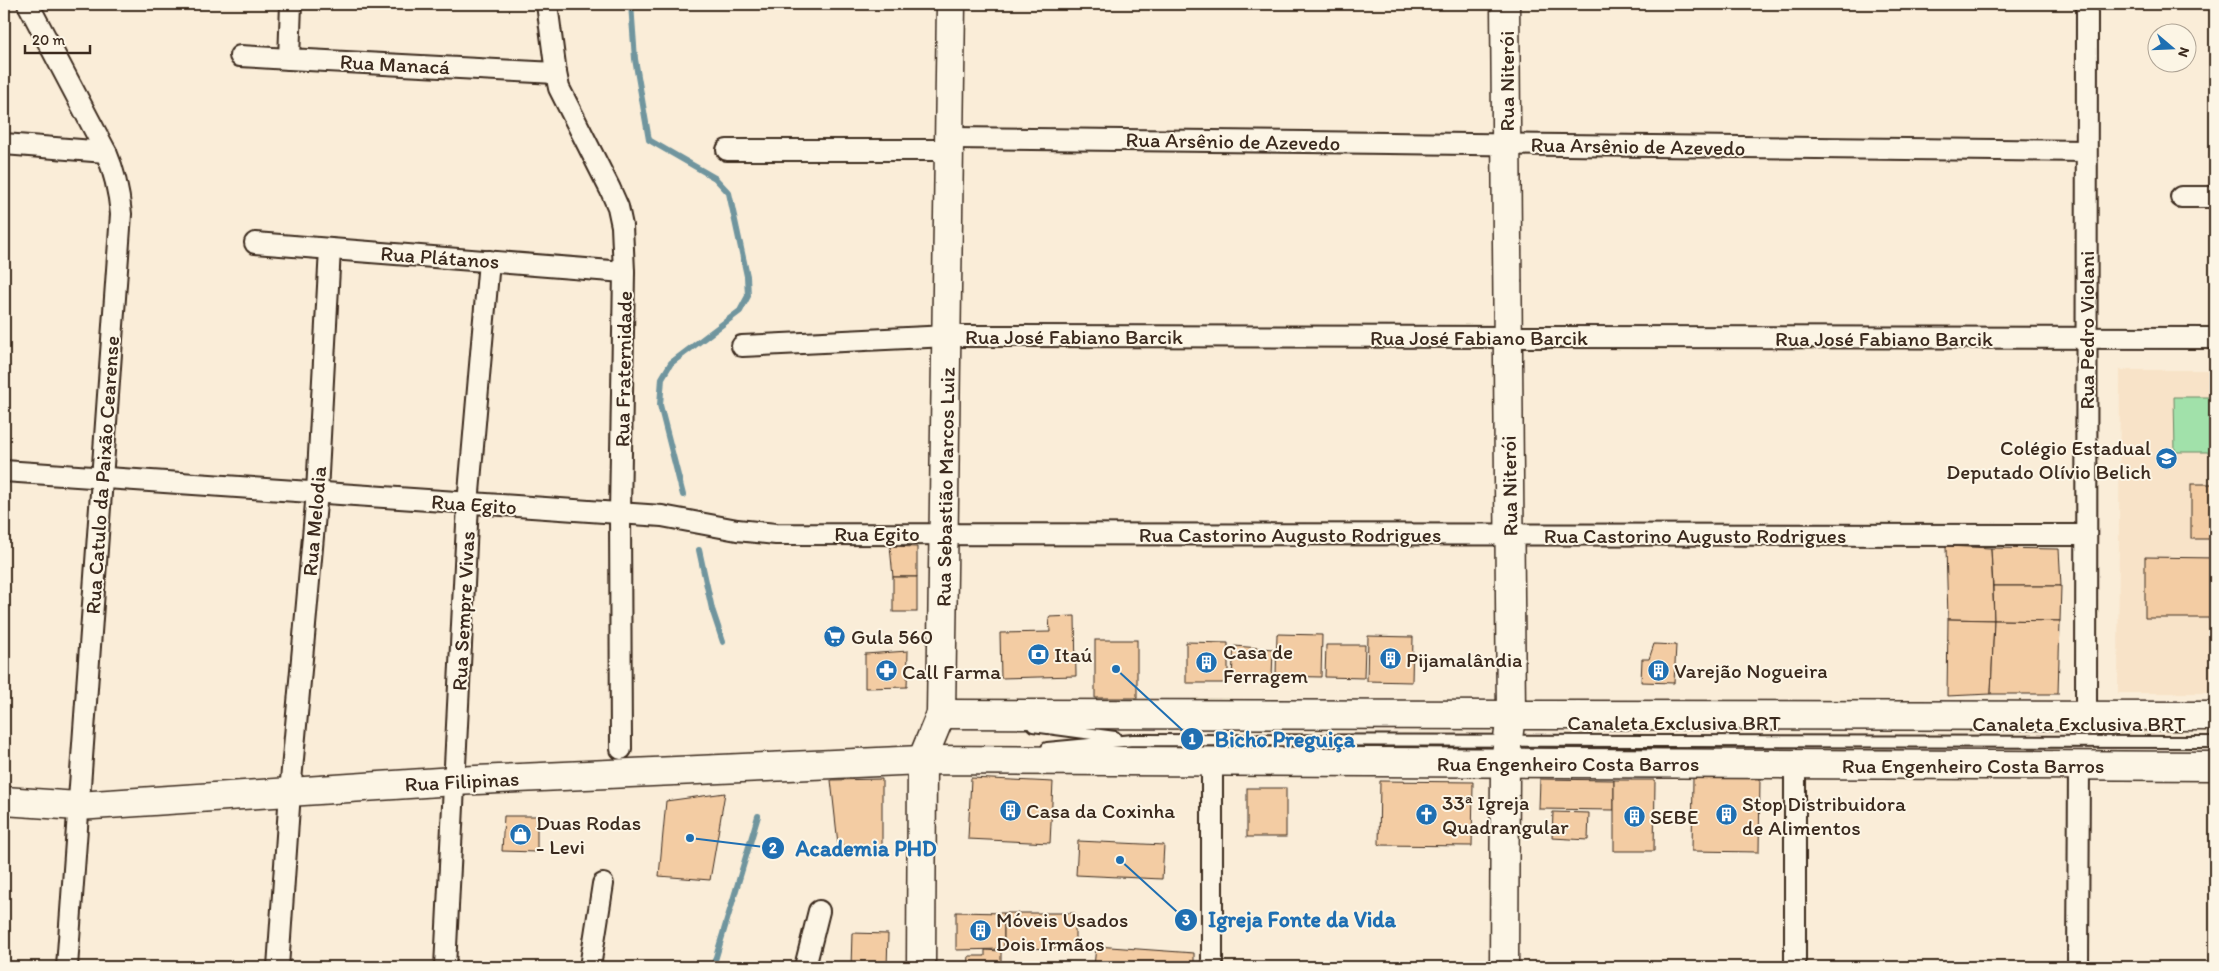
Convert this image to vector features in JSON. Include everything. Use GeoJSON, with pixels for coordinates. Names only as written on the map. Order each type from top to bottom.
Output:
{"type":"FeatureCollection","features":[{"type":"Feature","properties":{"kind":"street","name":"Rua Catulo da Paixão Cearense"},"geometry":{"type":"LineString","coordinates":[[28,4],[106,152],[114,172],[121,214],[67,967]]}},
{"type":"Feature","properties":{"kind":"street"},"geometry":{"type":"LineString","coordinates":[[289,59],[292,4]]}},
{"type":"Feature","properties":{"kind":"street","name":"Rua Fraternidade"},"geometry":{"type":"LineString","coordinates":[[547,4],[556,73],[565,103],[610,189],[618,207],[622,226],[624,272],[620,513],[621,749]]}},
{"type":"Feature","properties":{"kind":"street","name":"Rua Sebastião Marcos Luiz"},"geometry":{"type":"LineString","coordinates":[[921,967],[922,760],[941,714],[948,336],[951,4]]}},
{"type":"Feature","properties":{"kind":"street","name":"Rua Niterói"},"geometry":{"type":"LineString","coordinates":[[1504,967],[1510,534],[1507,337],[1506,4]]}},
{"type":"Feature","properties":{"kind":"street","name":"Rua Pedro Violani"},"geometry":{"type":"LineString","coordinates":[[2086,716],[2087,4]]}},
{"type":"Feature","properties":{"kind":"street","name":"Rua Manacá"},"geometry":{"type":"LineString","coordinates":[[240,56],[556,73]]}},
{"type":"Feature","properties":{"kind":"street"},"geometry":{"type":"LineString","coordinates":[[4,144],[106,152]]}},
{"type":"Feature","properties":{"kind":"street","name":"Rua Arsênio de Azevedo"},"geometry":{"type":"LineString","coordinates":[[727,150],[950,144],[1506,144],[2086,151]]}},
{"type":"Feature","properties":{"kind":"street"},"geometry":{"type":"LineString","coordinates":[[2181,197],[2215,197]]}},
{"type":"Feature","properties":{"kind":"street","name":"Rua Plátanos"},"geometry":{"type":"LineString","coordinates":[[255,243],[624,272]]}},
{"type":"Feature","properties":{"kind":"street","name":"Rua Melodia"},"geometry":{"type":"LineString","coordinates":[[278,967],[290,792],[317,492],[330,249]]}},
{"type":"Feature","properties":{"kind":"street","name":"Rua Sempre Vivas"},"geometry":{"type":"LineString","coordinates":[[445,967],[468,504],[489,261]]}},
{"type":"Feature","properties":{"kind":"street","name":"Rua José Fabiano Barcik"},"geometry":{"type":"LineString","coordinates":[[742,346],[948,336],[2215,338]]}},
{"type":"Feature","properties":{"kind":"street","name":"Rua Egito"},"geometry":{"type":"LineString","coordinates":[[4,471],[620,513],[680,518],[756,533],[944,533]]}},
{"type":"Feature","properties":{"kind":"street","name":"Rua Castorino Augusto Rodrigues"},"geometry":{"type":"LineString","coordinates":[[944,533],[2086,535]]}},
{"type":"Feature","properties":{"kind":"street","name":"Rua Engenheiro Costa Barros"},"geometry":{"type":"LineString","coordinates":[[941,714],[1508,739],[1795,764],[2215,766]]}},
{"type":"Feature","properties":{"kind":"street","name":"Rua Engenheiro Costa Barros"},"geometry":{"type":"LineString","coordinates":[[922,760],[1212,761],[1508,739],[2086,716],[2215,716]]}},
{"type":"Feature","properties":{"kind":"street","name":"Rua Filipinas"},"geometry":{"type":"LineString","coordinates":[[4,801],[78,806],[454,781],[922,760]]}},
{"type":"Feature","properties":{"kind":"street"},"geometry":{"type":"LineString","coordinates":[[1212,761],[1212,967]]}},
{"type":"Feature","properties":{"kind":"street"},"geometry":{"type":"LineString","coordinates":[[1795,764],[1795,967]]}},
{"type":"Feature","properties":{"kind":"street"},"geometry":{"type":"LineString","coordinates":[[2078,967],[2079,765]]}},
{"type":"Feature","properties":{"kind":"street"},"geometry":{"type":"LineString","coordinates":[[590,967],[603,884]]}},
{"type":"Feature","properties":{"kind":"street"},"geometry":{"type":"LineString","coordinates":[[805,967],[819,911]]}},
{"type":"Feature","properties":{"kind":"lane","name":"Canaleta Exclusiva BRT"},"geometry":{"type":"LineString","coordinates":[[941,714],[1134,740]]}},
{"type":"Feature","properties":{"kind":"lane","name":"Canaleta Exclusiva BRT"},"geometry":{"type":"LineString","coordinates":[[922,760],[1134,740],[1508,739],[2215,742]]}},
{"type":"Feature","properties":{"kind":"shaded area","name":"Colégio Estadual Deputado Olívio Belich"},"geometry":{"type":"Polygon","coordinates":[[[2120,370],[2215,370],[2215,693],[2118,693],[2120,370]]]}},
{"type":"Feature","properties":{"kind":"green space"},"geometry":{"type":"Polygon","coordinates":[[[2174,397],[2215,397],[2215,452],[2175,452],[2174,397]]]}},
{"type":"Feature","properties":{"kind":"building"},"geometry":{"type":"Polygon","coordinates":[[[2191,484],[2215,484],[2215,539],[2191,539],[2191,484]]]}},
{"type":"Feature","properties":{"kind":"building"},"geometry":{"type":"Polygon","coordinates":[[[890,546],[917,547],[917,577],[893,577],[890,546]]]}},
{"type":"Feature","properties":{"kind":"building"},"geometry":{"type":"Polygon","coordinates":[[[1946,546],[1991,548],[1994,620],[1948,619],[1946,546]]]}},
{"type":"Feature","properties":{"kind":"building"},"geometry":{"type":"Polygon","coordinates":[[[1991,548],[2059,549],[2061,586],[1993,586],[1991,548]]]}},
{"type":"Feature","properties":{"kind":"building"},"geometry":{"type":"Polygon","coordinates":[[[2145,557],[2215,558],[2215,618],[2145,618],[2145,557]]]}},
{"type":"Feature","properties":{"kind":"building"},"geometry":{"type":"Polygon","coordinates":[[[893,577],[917,577],[917,612],[893,612],[893,577]]]}},
{"type":"Feature","properties":{"kind":"building"},"geometry":{"type":"Polygon","coordinates":[[[1993,586],[2061,586],[2060,621],[1994,620],[1993,586]]]}},
{"type":"Feature","properties":{"kind":"building","name":"Itaú"},"geometry":{"type":"Polygon","coordinates":[[[1075,616],[1076,676],[1001,678],[1000,633],[1050,632],[1049,617],[1075,616]]]}},
{"type":"Feature","properties":{"kind":"building"},"geometry":{"type":"Polygon","coordinates":[[[1948,619],[1994,620],[1991,694],[1947,696],[1948,619]]]}},
{"type":"Feature","properties":{"kind":"building"},"geometry":{"type":"Polygon","coordinates":[[[1994,620],[2060,621],[2058,694],[1991,694],[1994,620]]]}},
{"type":"Feature","properties":{"kind":"building"},"geometry":{"type":"Polygon","coordinates":[[[1277,634],[1322,635],[1321,677],[1276,676],[1277,634]]]}},
{"type":"Feature","properties":{"kind":"building","name":"Pijamalândia"},"geometry":{"type":"Polygon","coordinates":[[[1368,636],[1413,637],[1412,682],[1367,681],[1368,636]]]}},
{"type":"Feature","properties":{"kind":"building"},"geometry":{"type":"Polygon","coordinates":[[[1095,640],[1137,640],[1137,698],[1095,698],[1095,640]]]}},
{"type":"Feature","properties":{"kind":"building","name":"Casa de Ferragem"},"geometry":{"type":"Polygon","coordinates":[[[1186,642],[1228,643],[1228,683],[1186,683],[1186,642]]]}},
{"type":"Feature","properties":{"kind":"building","name":"Varejão Nogueira"},"geometry":{"type":"Polygon","coordinates":[[[1654,644],[1676,645],[1674,683],[1641,682],[1642,659],[1649,659],[1654,644]]]}},
{"type":"Feature","properties":{"kind":"building"},"geometry":{"type":"Polygon","coordinates":[[[1326,645],[1365,645],[1364,678],[1325,677],[1326,645]]]}},
{"type":"Feature","properties":{"kind":"building"},"geometry":{"type":"Polygon","coordinates":[[[1234,646],[1273,649],[1272,678],[1232,676],[1234,646]]]}},
{"type":"Feature","properties":{"kind":"building","name":"Call Farma"},"geometry":{"type":"Polygon","coordinates":[[[908,651],[907,687],[865,688],[865,654],[908,651]]]}},
{"type":"Feature","properties":{"kind":"building","name":"Stop Distribuidora de Alimentos"},"geometry":{"type":"Polygon","coordinates":[[[1693,777],[1760,778],[1759,852],[1692,851],[1693,777]]]}},
{"type":"Feature","properties":{"kind":"building","name":"Casa da Coxinha"},"geometry":{"type":"Polygon","coordinates":[[[971,778],[1053,782],[1050,843],[968,839],[971,778]]]}},
{"type":"Feature","properties":{"kind":"building"},"geometry":{"type":"Polygon","coordinates":[[[882,779],[882,848],[850,847],[838,844],[831,780],[882,779]]]}},
{"type":"Feature","properties":{"kind":"building"},"geometry":{"type":"Polygon","coordinates":[[[1540,779],[1614,780],[1614,810],[1539,809],[1540,779]]]}},
{"type":"Feature","properties":{"kind":"building","name":"SEBE"},"geometry":{"type":"Polygon","coordinates":[[[1614,780],[1655,780],[1654,851],[1614,851],[1614,780]]]}},
{"type":"Feature","properties":{"kind":"building","name":"33ª Igreja Quadrangular"},"geometry":{"type":"Polygon","coordinates":[[[1380,781],[1473,782],[1472,846],[1379,845],[1380,781]]]}},
{"type":"Feature","properties":{"kind":"building"},"geometry":{"type":"Polygon","coordinates":[[[1247,788],[1286,788],[1286,837],[1247,837],[1247,788]]]}},
{"type":"Feature","properties":{"kind":"building"},"geometry":{"type":"Polygon","coordinates":[[[725,793],[710,880],[659,876],[666,801],[725,793]]]}},
{"type":"Feature","properties":{"kind":"building"},"geometry":{"type":"Polygon","coordinates":[[[1553,812],[1589,813],[1588,840],[1552,838],[1553,812]]]}},
{"type":"Feature","properties":{"kind":"building","name":"Duas Rodas - Levi"},"geometry":{"type":"Polygon","coordinates":[[[504,816],[537,816],[537,852],[502,851],[504,816]]]}},
{"type":"Feature","properties":{"kind":"building"},"geometry":{"type":"Polygon","coordinates":[[[1078,841],[1164,845],[1162,879],[1076,875],[1078,841]]]}},
{"type":"Feature","properties":{"kind":"building","name":"Móveis Usados Dois Irmãos"},"geometry":{"type":"Polygon","coordinates":[[[956,912],[1004,913],[1004,949],[956,950],[956,912]]]}},
{"type":"Feature","properties":{"kind":"building"},"geometry":{"type":"Polygon","coordinates":[[[1004,913],[1075,913],[1075,948],[1004,949],[1004,913]]]}},
{"type":"Feature","properties":{"kind":"building"},"geometry":{"type":"Polygon","coordinates":[[[852,933],[888,934],[887,967],[851,967],[852,933]]]}},
{"type":"Feature","properties":{"kind":"building"},"geometry":{"type":"Polygon","coordinates":[[[1096,946],[1194,953],[1194,967],[1094,967],[1096,946]]]}},
{"type":"Feature","properties":{"kind":"building"},"geometry":{"type":"Polygon","coordinates":[[[985,950],[1001,951],[1001,967],[968,967],[969,956],[985,956],[985,950]]]}},
{"type":"Feature","properties":{"kind":"waterway"},"geometry":{"type":"LineString","coordinates":[[631,4],[635,59],[649,140],[715,178],[729,193],[747,276],[748,296],[740,311],[671,363],[662,378],[660,405],[683,495]]}},
{"type":"Feature","properties":{"kind":"waterway"},"geometry":{"type":"LineString","coordinates":[[699,550],[712,609],[723,642]]}},
{"type":"Feature","properties":{"kind":"waterway"},"geometry":{"type":"LineString","coordinates":[[713,967],[758,816]]}},
{"type":"Feature","properties":{"kind":"place","name":"Colégio Estadual Deputado Olívio Belich"},"geometry":{"type":"Point","coordinates":[2167,459]}},
{"type":"Feature","properties":{"kind":"place","name":"Gula 560"},"geometry":{"type":"Point","coordinates":[835,636]}},
{"type":"Feature","properties":{"kind":"place","name":"Itaú"},"geometry":{"type":"Point","coordinates":[1038,654]}},
{"type":"Feature","properties":{"kind":"place","name":"Pijamalândia"},"geometry":{"type":"Point","coordinates":[1390,659]}},
{"type":"Feature","properties":{"kind":"place","name":"Casa de Ferragem"},"geometry":{"type":"Point","coordinates":[1207,663]}},
{"type":"Feature","properties":{"kind":"place","name":"Bicho Preguiça"},"geometry":{"type":"Point","coordinates":[1116,669]}},
{"type":"Feature","properties":{"kind":"place","name":"Varejão Nogueira"},"geometry":{"type":"Point","coordinates":[1658,670]}},
{"type":"Feature","properties":{"kind":"place","name":"Call Farma"},"geometry":{"type":"Point","coordinates":[886,671]}},
{"type":"Feature","properties":{"kind":"place","name":"Casa da Coxinha"},"geometry":{"type":"Point","coordinates":[1010,810]}},
{"type":"Feature","properties":{"kind":"place","name":"33ª Igreja Quadrangular"},"geometry":{"type":"Point","coordinates":[1426,814]}},
{"type":"Feature","properties":{"kind":"place","name":"Stop Distribuidora de Alimentos"},"geometry":{"type":"Point","coordinates":[1726,815]}},
{"type":"Feature","properties":{"kind":"place","name":"SEBE"},"geometry":{"type":"Point","coordinates":[1634,816]}},
{"type":"Feature","properties":{"kind":"place","name":"Duas Rodas - Levi"},"geometry":{"type":"Point","coordinates":[520,834]}},
{"type":"Feature","properties":{"kind":"place","name":"Academia PHD"},"geometry":{"type":"Point","coordinates":[690,838]}},
{"type":"Feature","properties":{"kind":"place","name":"Igreja Fonte da Vida"},"geometry":{"type":"Point","coordinates":[1120,860]}},
{"type":"Feature","properties":{"kind":"place","name":"Móveis Usados Dois Irmãos"},"geometry":{"type":"Point","coordinates":[980,931]}}]}
